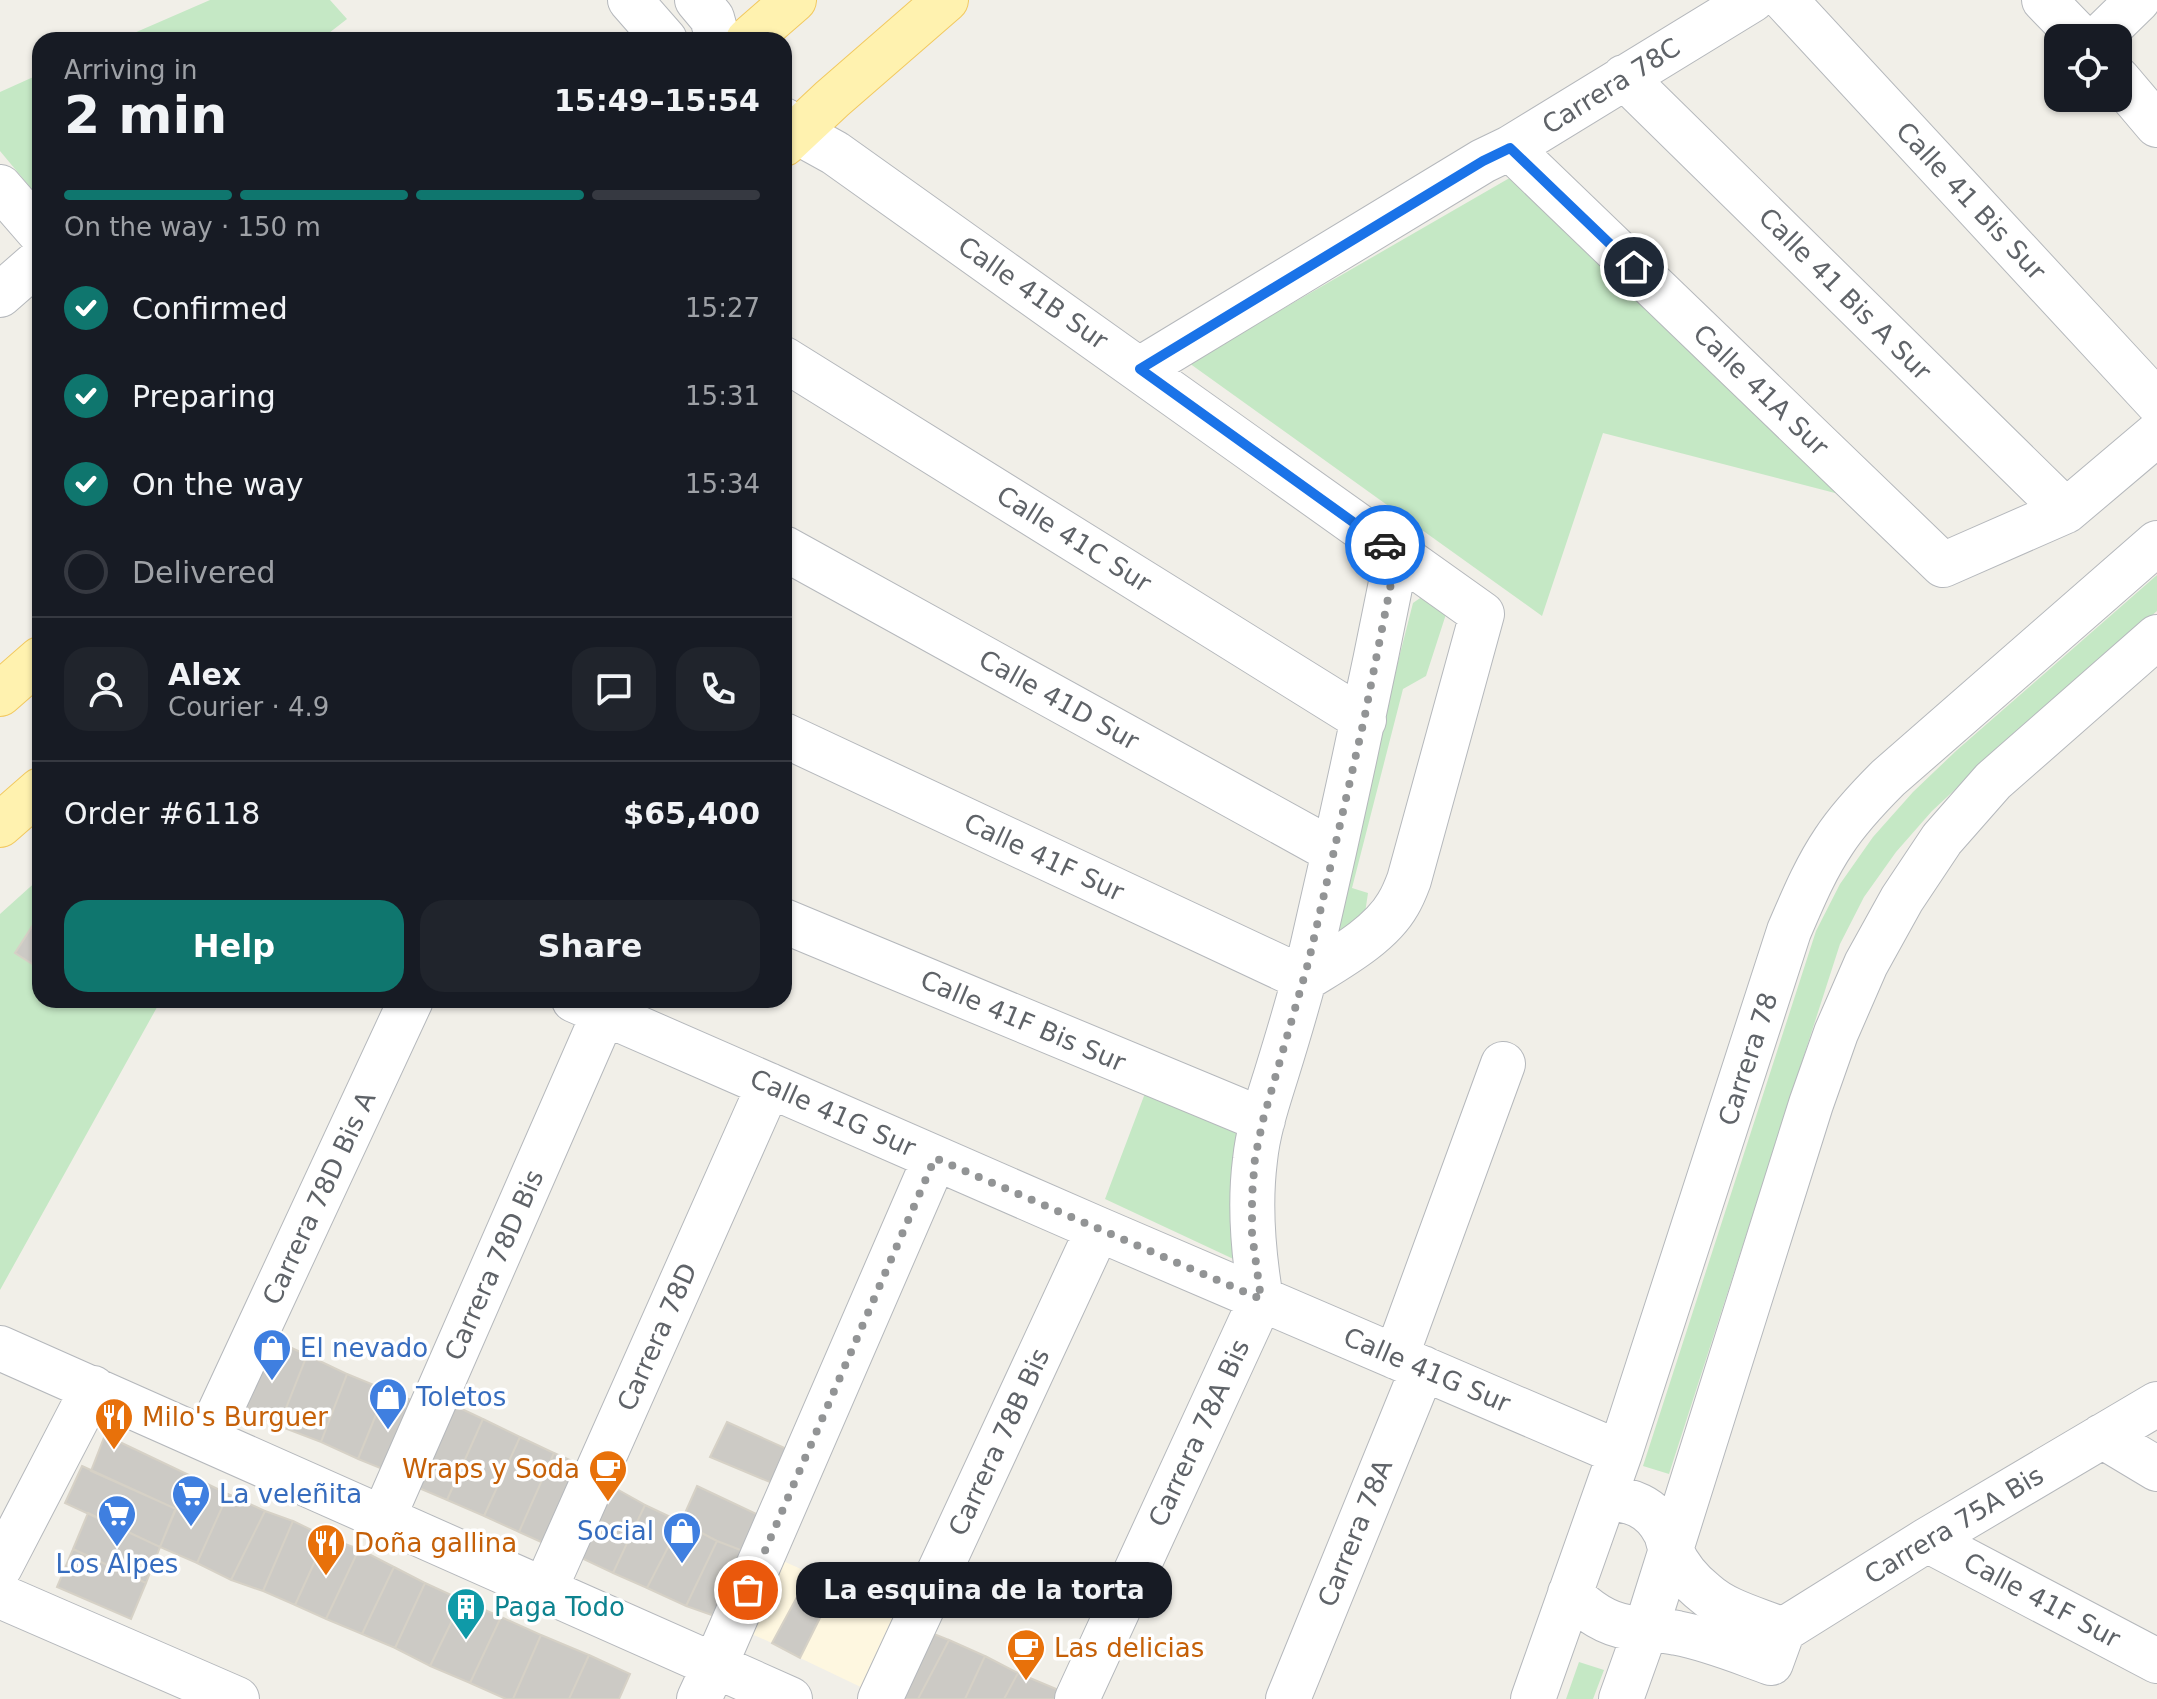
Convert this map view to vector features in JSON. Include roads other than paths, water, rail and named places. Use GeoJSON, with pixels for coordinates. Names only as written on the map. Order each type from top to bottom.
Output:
{"type":"FeatureCollection","features":[{"type":"Feature","properties":{"kind":"main road"},"geometry":{"type":"LineString","coordinates":[[757,32],[794,0]]}},
{"type":"Feature","properties":{"kind":"main road"},"geometry":{"type":"LineString","coordinates":[[792,129],[832,99],[946,0]]}},
{"type":"Feature","properties":{"kind":"main road"},"geometry":{"type":"LineString","coordinates":[[0,694],[32,666]]}},
{"type":"Feature","properties":{"kind":"main road"},"geometry":{"type":"LineString","coordinates":[[0,825],[32,797]]}},
{"type":"Feature","properties":{"kind":"street"},"geometry":{"type":"LineString","coordinates":[[630,0],[658,32]]}},
{"type":"Feature","properties":{"kind":"street"},"geometry":{"type":"LineString","coordinates":[[697,0],[712,18],[716,32]]}},
{"type":"Feature","properties":{"kind":"street","name":"Carrera 78C"},"geometry":{"type":"LineString","coordinates":[[1140,369],[1752,0]]}},
{"type":"Feature","properties":{"kind":"street","name":"Calle 41 Bis Sur"},"geometry":{"type":"LineString","coordinates":[[1785,0],[2157,402]]}},
{"type":"Feature","properties":{"kind":"street"},"geometry":{"type":"LineString","coordinates":[[2044,0],[2067,24]]}},
{"type":"Feature","properties":{"kind":"street"},"geometry":{"type":"LineString","coordinates":[[2113,24],[2138,0]]}},
{"type":"Feature","properties":{"kind":"street","name":"Calle 41 Bis A Sur"},"geometry":{"type":"LineString","coordinates":[[1624,77],[2066,511]]}},
{"type":"Feature","properties":{"kind":"street"},"geometry":{"type":"LineString","coordinates":[[2132,96],[2157,125]]}},
{"type":"Feature","properties":{"kind":"street","name":"Calle 41B Sur"},"geometry":{"type":"LineString","coordinates":[[792,134],[835,153],[1482,614],[1409,880],[1397,906],[1377,929],[1305,979]]}},
{"type":"Feature","properties":{"kind":"street","name":"Calle 41A Sur"},"geometry":{"type":"LineString","coordinates":[[1510,148],[1943,565],[2066,511]]}},
{"type":"Feature","properties":{"kind":"street"},"geometry":{"type":"LineString","coordinates":[[0,187],[32,224]]}},
{"type":"Feature","properties":{"kind":"street"},"geometry":{"type":"LineString","coordinates":[[0,295],[32,267]]}},
{"type":"Feature","properties":{"kind":"street","name":"Calle 41C Sur"},"geometry":{"type":"LineString","coordinates":[[792,364],[1364,720]]}},
{"type":"Feature","properties":{"kind":"street"},"geometry":{"type":"LineString","coordinates":[[2066,511],[2157,434]]}},
{"type":"Feature","properties":{"kind":"street","name":"Carrera 78"},"geometry":{"type":"LineString","coordinates":[[1533,1699],[1620,1453],[1789,931],[1809,885],[1834,841],[1859,808],[1888,778],[2157,543]]}},
{"type":"Feature","properties":{"kind":"street","name":"Calle 41D Sur"},"geometry":{"type":"LineString","coordinates":[[792,552],[1333,851]]}},
{"type":"Feature","properties":{"kind":"street"},"geometry":{"type":"LineString","coordinates":[[1261,1299],[1252,1234],[1255,1158],[1263,1120],[1305,979],[1364,720],[1397,553]]}},
{"type":"Feature","properties":{"kind":"street"},"geometry":{"type":"LineString","coordinates":[[1621,1699],[1646,1629],[1811,1104],[1836,1033],[1866,964],[1902,899],[1942,839],[1993,781],[2157,637]]}},
{"type":"Feature","properties":{"kind":"street","name":"Calle 41F Sur"},"geometry":{"type":"LineString","coordinates":[[792,739],[1305,979]]}},
{"type":"Feature","properties":{"kind":"street","name":"Calle 41F Bis Sur"},"geometry":{"type":"LineString","coordinates":[[792,924],[1263,1120]]}},
{"type":"Feature","properties":{"kind":"street","name":"Carrera 78D Bis A"},"geometry":{"type":"LineString","coordinates":[[206,1438],[407,1008]]}},
{"type":"Feature","properties":{"kind":"street","name":"Carrera 78D Bis"},"geometry":{"type":"LineString","coordinates":[[381,1517],[391,1500],[588,1008]]}},
{"type":"Feature","properties":{"kind":"street","name":"Calle 41G Sur"},"geometry":{"type":"LineString","coordinates":[[594,1008],[1620,1453]]}},
{"type":"Feature","properties":{"kind":"street","name":"Carrera 78A"},"geometry":{"type":"LineString","coordinates":[[1288,1699],[1410,1362],[1503,1064]]}},
{"type":"Feature","properties":{"kind":"street","name":"Carrera 78D"},"geometry":{"type":"LineString","coordinates":[[543,1589],[769,1085]]}},
{"type":"Feature","properties":{"kind":"street"},"geometry":{"type":"LineString","coordinates":[[706,1682],[935,1158]]}},
{"type":"Feature","properties":{"kind":"street","name":"Carrera 78B Bis"},"geometry":{"type":"LineString","coordinates":[[880,1699],[1098,1229]]}},
{"type":"Feature","properties":{"kind":"street","name":"Carrera 78A Bis"},"geometry":{"type":"LineString","coordinates":[[1077,1699],[1261,1299]]}},
{"type":"Feature","properties":{"kind":"street"},"geometry":{"type":"LineString","coordinates":[[0,1348],[543,1589],[706,1682],[790,1699]]}},
{"type":"Feature","properties":{"kind":"street"},"geometry":{"type":"LineString","coordinates":[[0,1567],[93,1388]]}},
{"type":"Feature","properties":{"kind":"street","name":"Carrera 75A Bis"},"geometry":{"type":"LineString","coordinates":[[1779,1664],[1927,1540],[2157,1404]]}},
{"type":"Feature","properties":{"kind":"street"},"geometry":{"type":"LineString","coordinates":[[2102,1436],[2157,1469]]}},
{"type":"Feature","properties":{"kind":"street"},"geometry":{"type":"LineString","coordinates":[[1604,1498],[1622,1499],[1640,1505],[1655,1517],[1686,1574],[1706,1595],[1731,1610],[1779,1664]]}},
{"type":"Feature","properties":{"kind":"street","name":"Calle 41F Sur"},"geometry":{"type":"LineString","coordinates":[[1927,1540],[2157,1661]]}},
{"type":"Feature","properties":{"kind":"street"},"geometry":{"type":"LineString","coordinates":[[1570,1593],[1582,1606],[1604,1620],[1628,1628],[1674,1632],[1703,1639],[1779,1664]]}},
{"type":"Feature","properties":{"kind":"street"},"geometry":{"type":"LineString","coordinates":[[0,1596],[237,1699]]}},
{"type":"Feature","properties":{"kind":"place","name":"El nevado"},"geometry":{"type":"Point","coordinates":[272,1382]}},
{"type":"Feature","properties":{"kind":"place","name":"Toletos"},"geometry":{"type":"Point","coordinates":[388,1431]}},
{"type":"Feature","properties":{"kind":"place","name":"Milo's Burguer"},"geometry":{"type":"Point","coordinates":[114,1451]}},
{"type":"Feature","properties":{"kind":"place","name":"Wraps y Soda"},"geometry":{"type":"Point","coordinates":[608,1503]}},
{"type":"Feature","properties":{"kind":"place","name":"La veleñita"},"geometry":{"type":"Point","coordinates":[191,1528]}},
{"type":"Feature","properties":{"kind":"place","name":"Los Alpes"},"geometry":{"type":"Point","coordinates":[117,1548]}},
{"type":"Feature","properties":{"kind":"place","name":"Social"},"geometry":{"type":"Point","coordinates":[682,1565]}},
{"type":"Feature","properties":{"kind":"place","name":"Doña gallina"},"geometry":{"type":"Point","coordinates":[326,1577]}},
{"type":"Feature","properties":{"kind":"place","name":"La esquina de la torta"},"geometry":{"type":"Point","coordinates":[748,1590]}},
{"type":"Feature","properties":{"kind":"place","name":"Paga Todo"},"geometry":{"type":"Point","coordinates":[466,1641]}},
{"type":"Feature","properties":{"kind":"place","name":"Las delicias"},"geometry":{"type":"Point","coordinates":[1026,1682]}}]}
